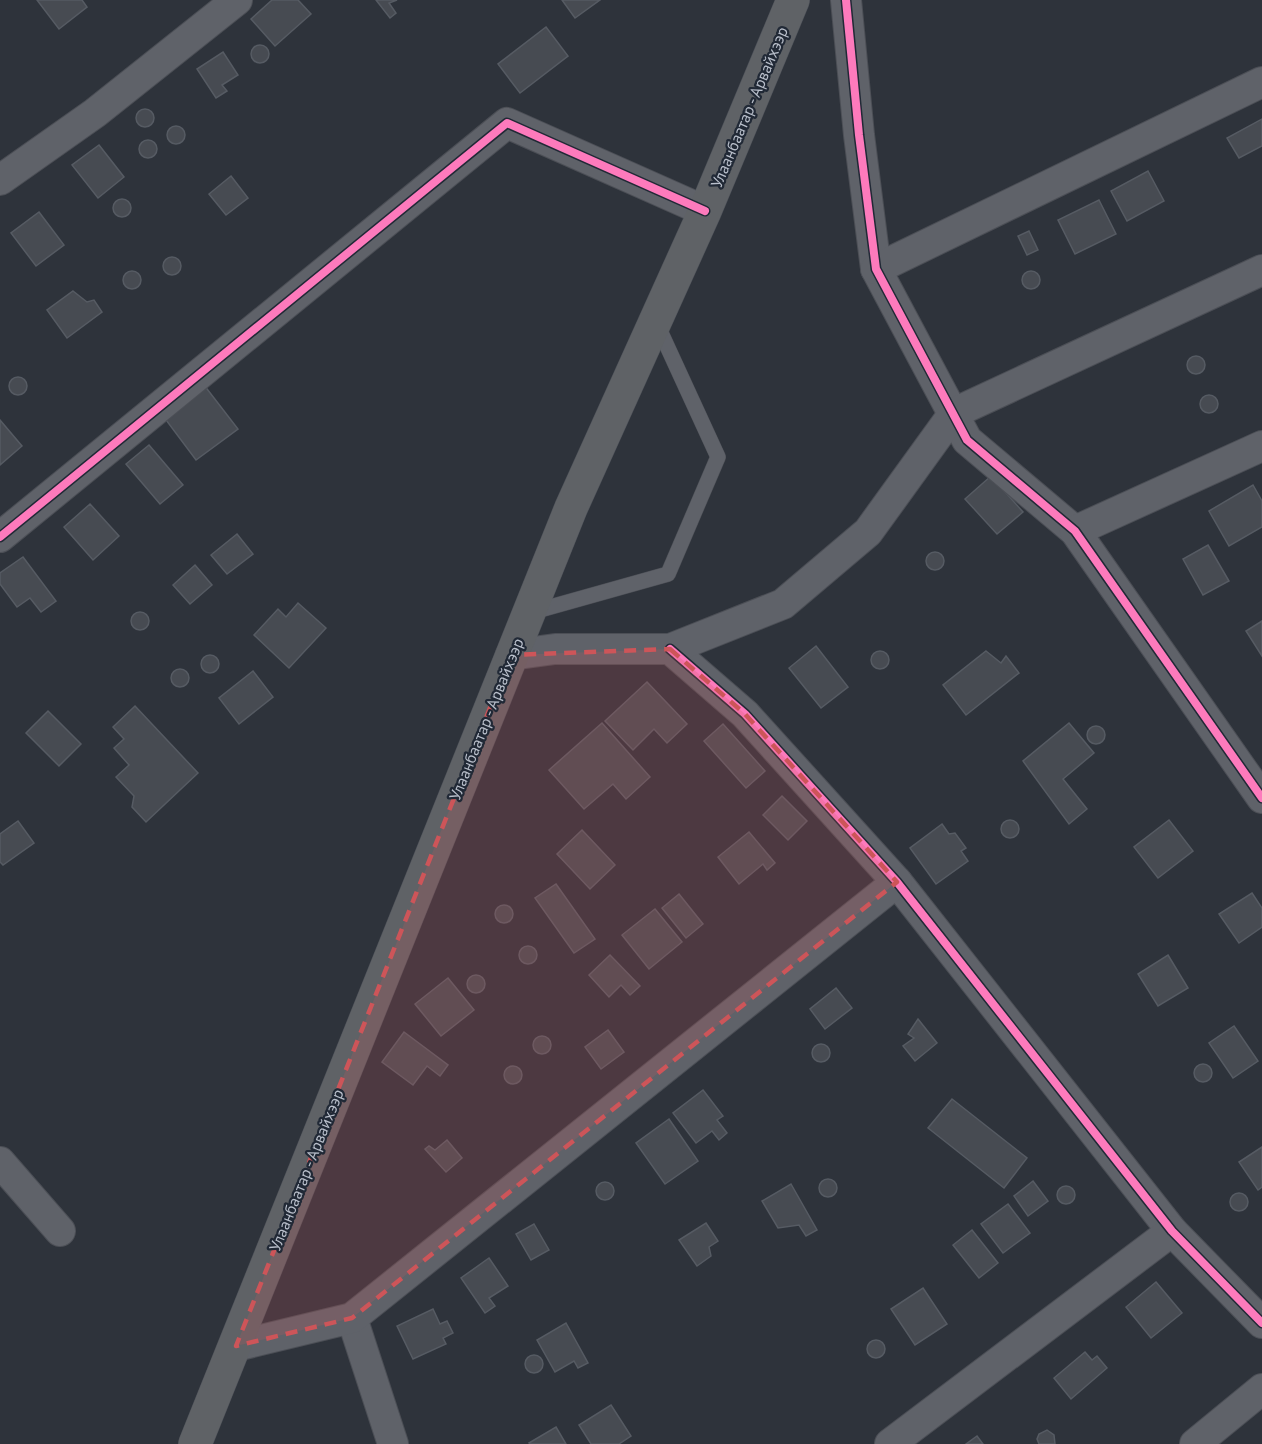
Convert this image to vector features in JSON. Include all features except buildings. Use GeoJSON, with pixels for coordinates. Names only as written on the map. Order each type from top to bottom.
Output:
{"type":"FeatureCollection","features":[{"type":"Feature","properties":{"kind":"highway","name":"Улаанбаатар - Арвайхээр"},"geometry":{"type":"LineString","coordinates":[[195,1444],[571,508],[705,211],[793,0]]}},
{"type":"Feature","properties":{"kind":"street"},"geometry":{"type":"LineString","coordinates":[[0,180],[95,113],[237,0]]}},
{"type":"Feature","properties":{"kind":"street"},"geometry":{"type":"LineString","coordinates":[[846,0],[859,135],[876,269],[967,440],[1075,531],[1262,798]]}},
{"type":"Feature","properties":{"kind":"street"},"geometry":{"type":"LineString","coordinates":[[876,269],[1262,82]]}},
{"type":"Feature","properties":{"kind":"street"},"geometry":{"type":"LineString","coordinates":[[0,537],[507,123],[705,211]]}},
{"type":"Feature","properties":{"kind":"street"},"geometry":{"type":"LineString","coordinates":[[511,655],[555,650],[670,649],[783,604],[868,532],[954,413],[1262,270]]}},
{"type":"Feature","properties":{"kind":"street"},"geometry":{"type":"LineString","coordinates":[[1075,531],[1262,446]]}},
{"type":"Feature","properties":{"kind":"street"},"geometry":{"type":"LineString","coordinates":[[670,649],[744,714],[897,882],[1172,1231],[1262,1323]]}},
{"type":"Feature","properties":{"kind":"street"},"geometry":{"type":"LineString","coordinates":[[236,1346],[351,1318],[897,882]]}},
{"type":"Feature","properties":{"kind":"street"},"geometry":{"type":"LineString","coordinates":[[0,1162],[60,1231]]}},
{"type":"Feature","properties":{"kind":"street"},"geometry":{"type":"LineString","coordinates":[[890,1444],[1172,1231]]}},
{"type":"Feature","properties":{"kind":"street"},"geometry":{"type":"LineString","coordinates":[[351,1318],[393,1444]]}},
{"type":"Feature","properties":{"kind":"street"},"geometry":{"type":"LineString","coordinates":[[1195,1444],[1262,1389]]}},
{"type":"Feature","properties":{"kind":"lane"},"geometry":{"type":"LineString","coordinates":[[529,613],[668,574],[718,457],[656,321]]}},
{"type":"Feature","properties":{"kind":"highlighted area"},"geometry":{"type":"Polygon","coordinates":[[[670,649],[745,714],[897,882],[352,1318],[236,1346],[511,655],[670,649]]]}},
{"type":"Feature","properties":{"kind":"cycle path"},"geometry":{"type":"LineString","coordinates":[[846,0],[859,135],[876,269],[967,440],[1075,531],[1262,798]]}},
{"type":"Feature","properties":{"kind":"cycle path"},"geometry":{"type":"LineString","coordinates":[[0,537],[507,123],[705,211]]}},
{"type":"Feature","properties":{"kind":"cycle path"},"geometry":{"type":"LineString","coordinates":[[670,649],[745,714],[897,882],[1172,1231],[1262,1323]]}}]}
